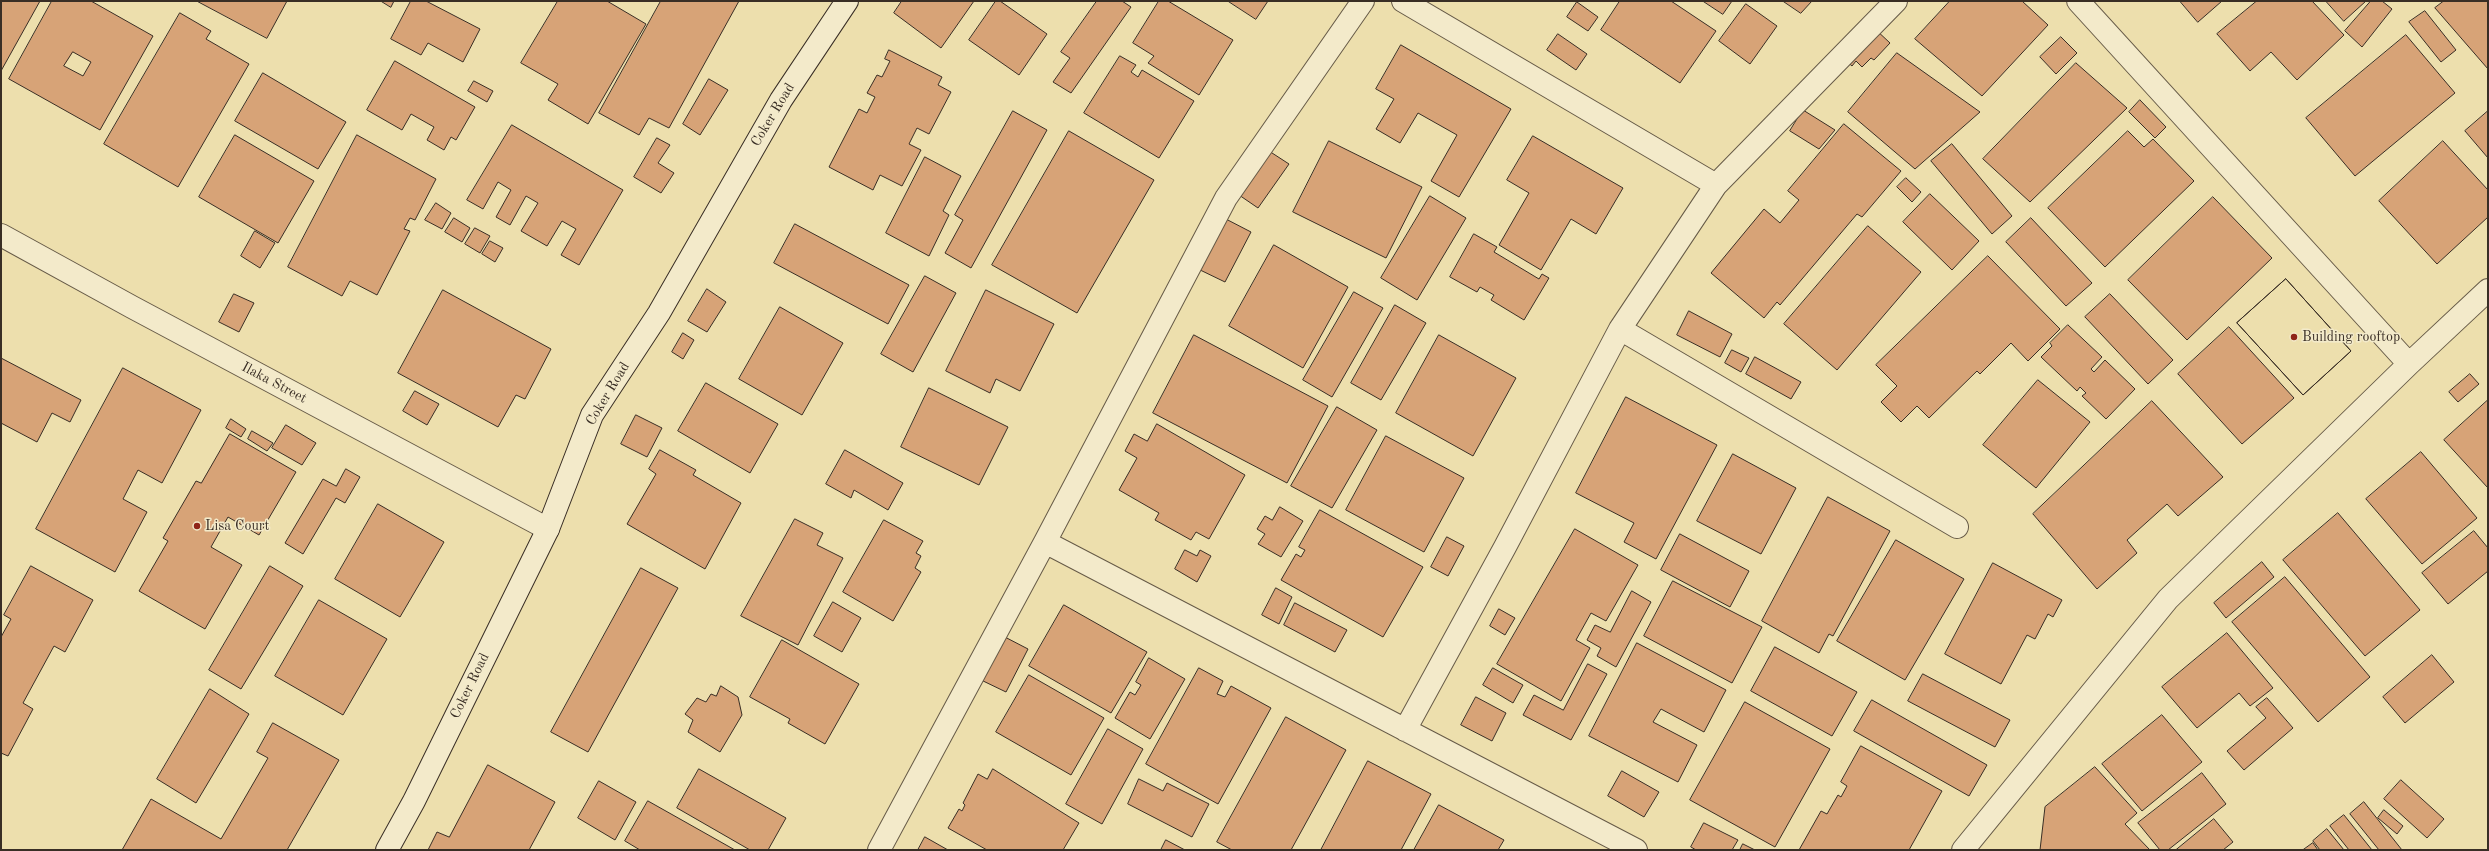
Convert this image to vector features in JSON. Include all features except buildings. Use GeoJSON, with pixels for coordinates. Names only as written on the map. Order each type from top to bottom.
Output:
{"type":"FeatureCollection","features":[{"type":"Feature","properties":{"kind":"street","name":"Coker Road"},"geometry":{"type":"LineString","coordinates":[[387,850],[414,801],[548,529],[592,415],[659,313],[780,100],[847,1]]}},
{"type":"Feature","properties":{"kind":"street"},"geometry":{"type":"LineString","coordinates":[[880,850],[1045,542],[1226,198],[1364,1]]}},
{"type":"Feature","properties":{"kind":"street"},"geometry":{"type":"LineString","coordinates":[[1403,1],[1716,185]]}},
{"type":"Feature","properties":{"kind":"street"},"geometry":{"type":"LineString","coordinates":[[1405,730],[1620,329],[1716,185],[1896,1]]}},
{"type":"Feature","properties":{"kind":"street"},"geometry":{"type":"LineString","coordinates":[[2078,1],[2409,364]]}},
{"type":"Feature","properties":{"kind":"street","name":"Ilaka Street"},"geometry":{"type":"LineString","coordinates":[[1,235],[548,529]]}},
{"type":"Feature","properties":{"kind":"street"},"geometry":{"type":"LineString","coordinates":[[1963,850],[2168,599],[2409,364],[2488,290]]}},
{"type":"Feature","properties":{"kind":"street"},"geometry":{"type":"LineString","coordinates":[[1620,329],[1957,527]]}},
{"type":"Feature","properties":{"kind":"street"},"geometry":{"type":"LineString","coordinates":[[1045,542],[1636,850]]}},
{"type":"Feature","properties":{"kind":"place","name":"Building rooftop"},"geometry":{"type":"Point","coordinates":[2294,337]}},
{"type":"Feature","properties":{"kind":"place","name":"Lisa Court"},"geometry":{"type":"Point","coordinates":[197,526]}}]}
